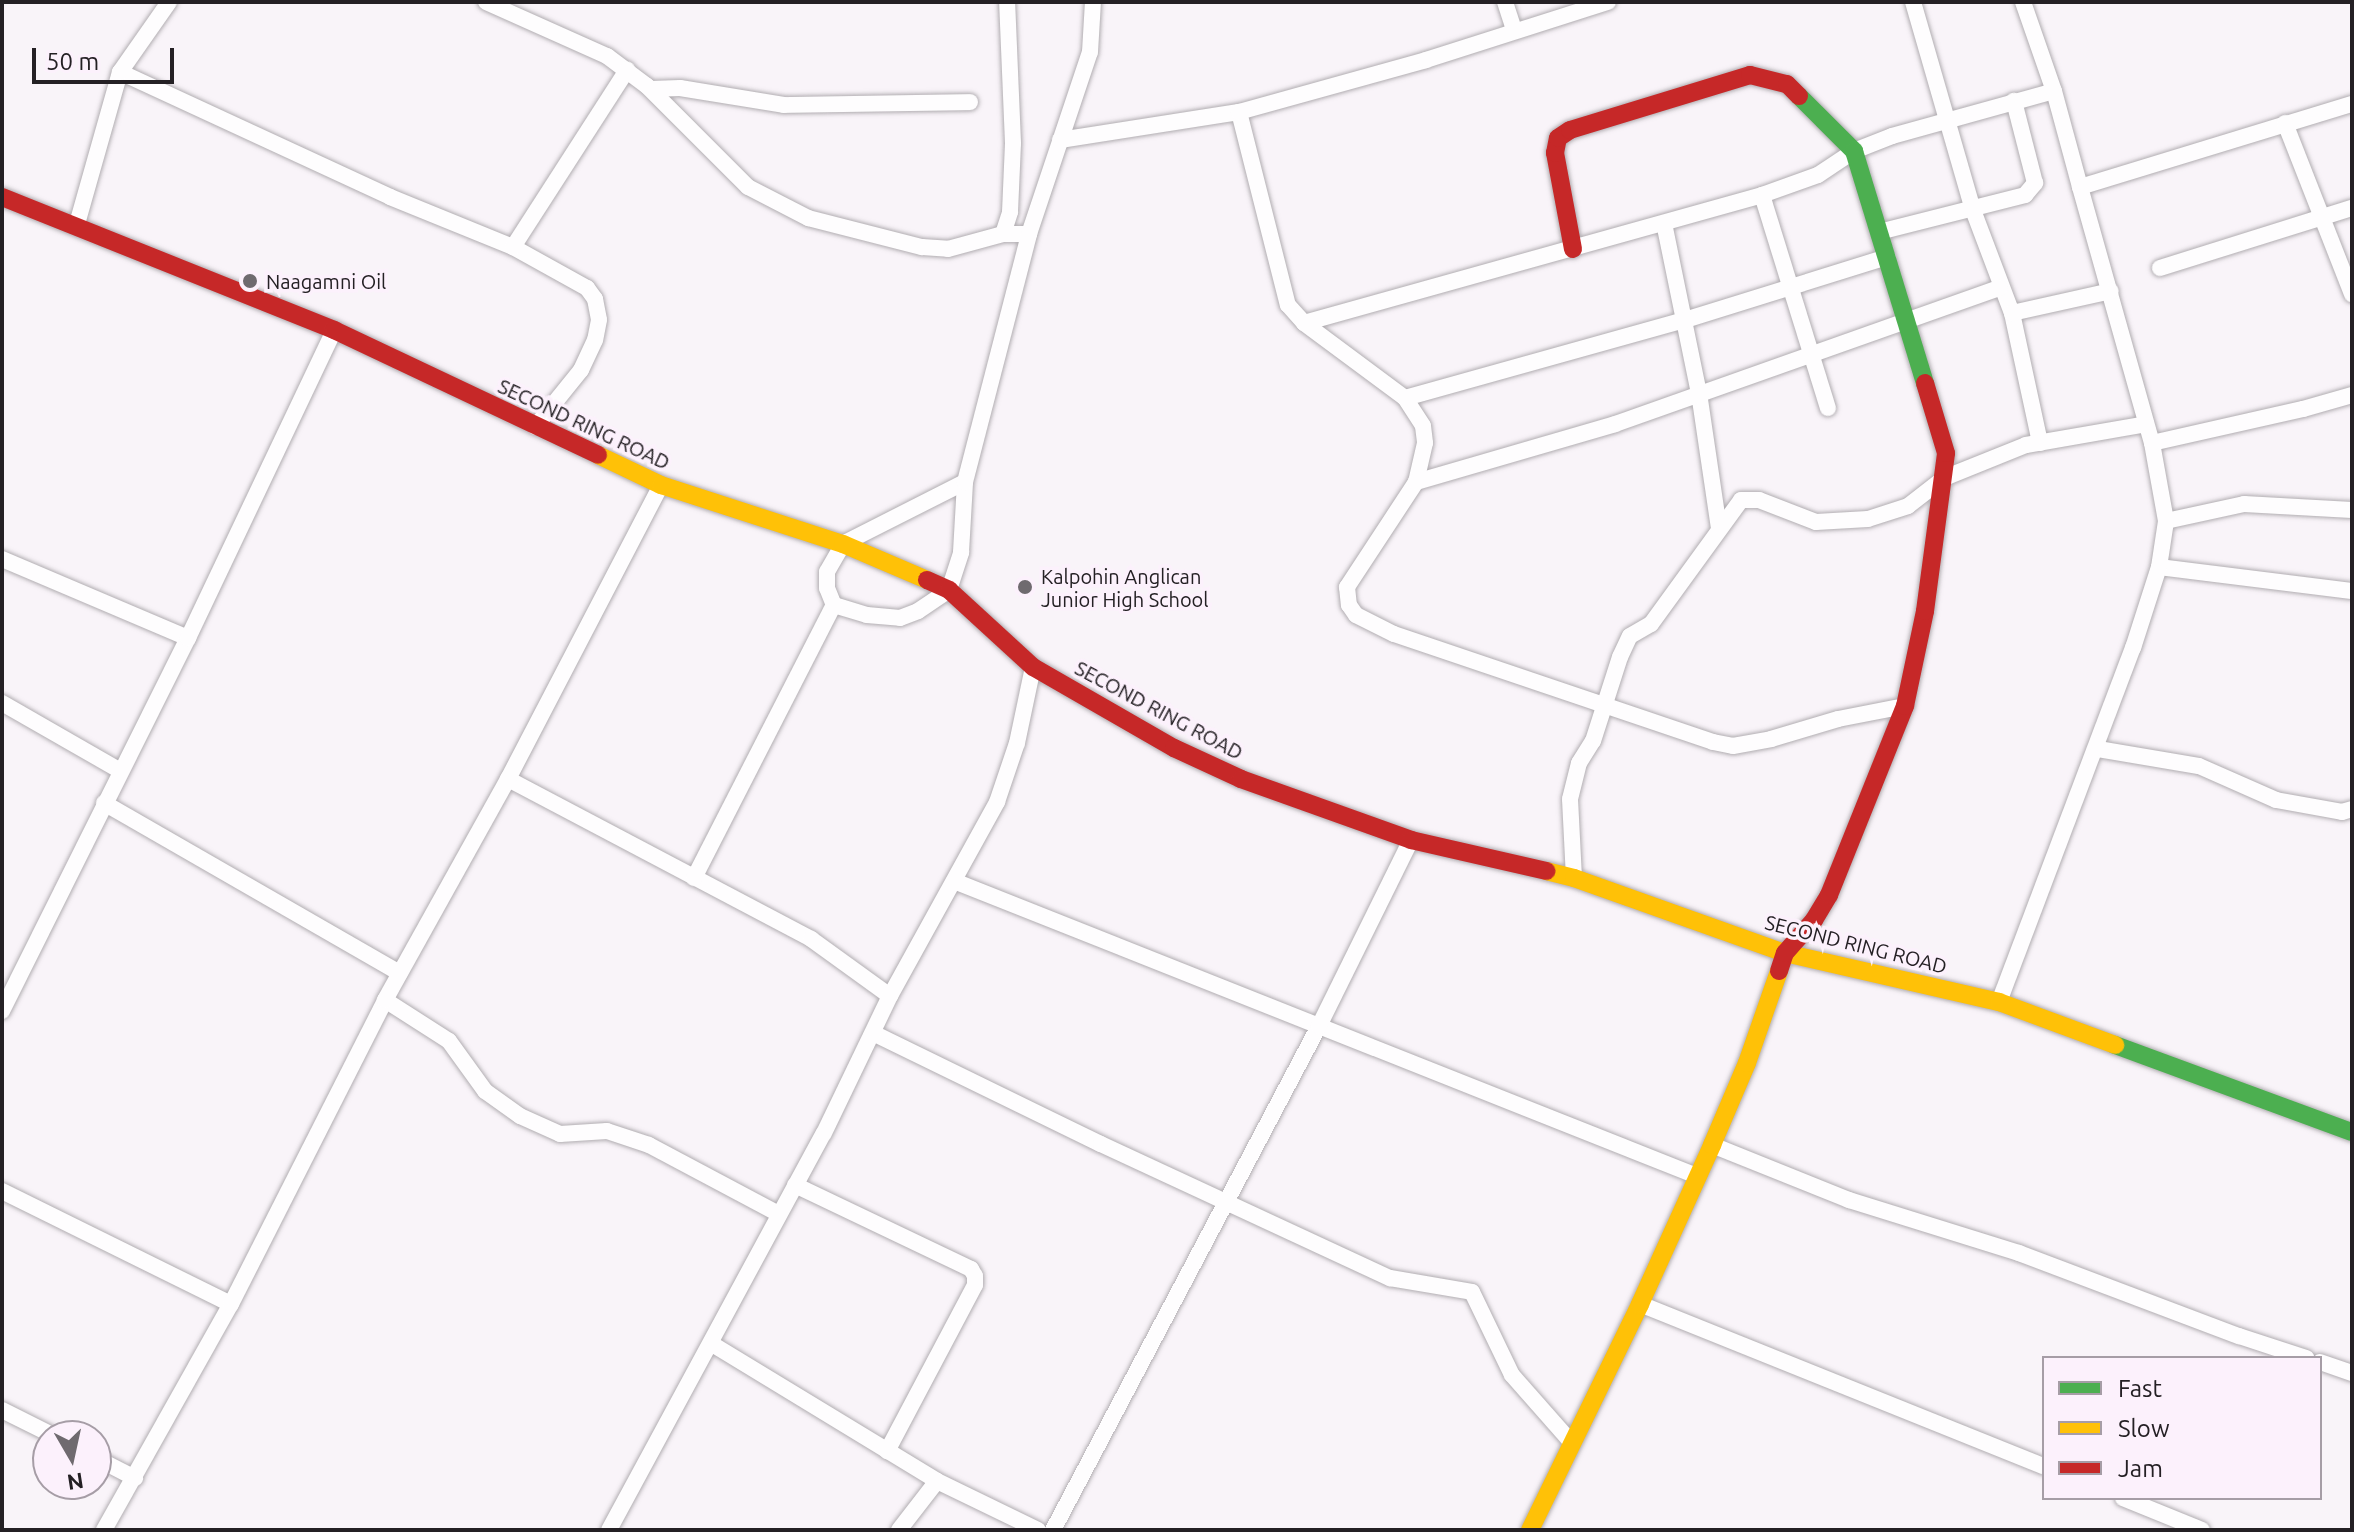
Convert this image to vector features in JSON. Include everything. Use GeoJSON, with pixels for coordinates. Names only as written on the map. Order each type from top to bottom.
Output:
{"type":"FeatureCollection","features":[{"type":"Feature","properties":{"kind":"street"},"geometry":{"type":"LineString","coordinates":[[77,224],[120,72],[169,2]]}},
{"type":"Feature","properties":{"kind":"street"},"geometry":{"type":"LineString","coordinates":[[486,2],[567,36],[627,70],[651,89],[748,187],[808,218],[922,247],[948,249],[1003,234],[1029,234]]}},
{"type":"Feature","properties":{"kind":"street"},"geometry":{"type":"LineString","coordinates":[[1003,234],[1010,212],[1013,143],[1007,2]]}},
{"type":"Feature","properties":{"kind":"street"},"geometry":{"type":"LineString","coordinates":[[834,605],[867,615],[900,618],[918,611],[949,590],[961,552],[965,482],[1029,234],[1090,52],[1093,2]]}},
{"type":"Feature","properties":{"kind":"street"},"geometry":{"type":"LineString","coordinates":[[1505,2],[1514,30]]}},
{"type":"Feature","properties":{"kind":"street"},"geometry":{"type":"LineString","coordinates":[[1060,140],[1239,112],[1426,60],[1608,2]]}},
{"type":"Feature","properties":{"kind":"street"},"geometry":{"type":"LineString","coordinates":[[1913,2],[1973,210],[2012,313],[2040,443]]}},
{"type":"Feature","properties":{"kind":"street"},"geometry":{"type":"LineString","coordinates":[[1999,1002],[2028,921],[2098,749],[2159,567],[2166,521],[2152,443],[2111,291],[2054,91],[2023,2]]}},
{"type":"Feature","properties":{"kind":"street"},"geometry":{"type":"LineString","coordinates":[[513,247],[627,70]]}},
{"type":"Feature","properties":{"kind":"street"},"geometry":{"type":"LineString","coordinates":[[120,72],[390,197],[513,247],[587,288],[595,299],[599,320],[595,340],[581,370],[535,427]]}},
{"type":"Feature","properties":{"kind":"street"},"geometry":{"type":"LineString","coordinates":[[1530,1530],[1640,1304],[1712,1145],[1747,1063],[1785,953],[1814,920],[1829,895],[1905,706],[1925,611],[1946,453],[1854,151],[1787,84],[1750,75],[1570,130],[1558,138],[1555,153],[1573,249]]}},
{"type":"Feature","properties":{"kind":"street"},"geometry":{"type":"LineString","coordinates":[[651,89],[680,88],[784,105],[970,102]]}},
{"type":"Feature","properties":{"kind":"street"},"geometry":{"type":"LineString","coordinates":[[1304,323],[1762,195],[1818,175],[1854,151],[1947,119],[2054,91]]}},
{"type":"Feature","properties":{"kind":"street"},"geometry":{"type":"LineString","coordinates":[[1879,232],[2025,195],[2035,183],[2014,101]]}},
{"type":"Feature","properties":{"kind":"street"},"geometry":{"type":"LineString","coordinates":[[2080,187],[2352,104]]}},
{"type":"Feature","properties":{"kind":"street"},"geometry":{"type":"LineString","coordinates":[[1239,112],[1288,305],[1304,323],[1405,398],[1423,426],[1425,443],[1416,482],[1347,587],[1349,605],[1356,615],[1394,634],[1602,706],[1733,746],[1905,706]]}},
{"type":"Feature","properties":{"kind":"street"},"geometry":{"type":"LineString","coordinates":[[2285,123],[2352,294]]}},
{"type":"Feature","properties":{"kind":"street"},"geometry":{"type":"LineString","coordinates":[[1762,195],[1828,408]]}},
{"type":"Feature","properties":{"kind":"street","name":"SECOND RING ROAD"},"geometry":{"type":"LineString","coordinates":[[2,197],[77,224],[217,285],[334,330],[661,485],[843,544],[949,590],[1033,667],[1174,748],[1241,779],[1411,840],[1574,878],[1785,953],[1999,1002],[2352,1132]]}},
{"type":"Feature","properties":{"kind":"street"},"geometry":{"type":"LineString","coordinates":[[2160,268],[2352,208]]}},
{"type":"Feature","properties":{"kind":"street"},"geometry":{"type":"LineString","coordinates":[[1664,223],[1699,393],[1719,529]]}},
{"type":"Feature","properties":{"kind":"street"},"geometry":{"type":"LineString","coordinates":[[1405,398],[1685,320],[1887,257]]}},
{"type":"Feature","properties":{"kind":"street"},"geometry":{"type":"LineString","coordinates":[[1416,482],[1615,424],[2000,288]]}},
{"type":"Feature","properties":{"kind":"street"},"geometry":{"type":"LineString","coordinates":[[2012,313],[2111,291]]}},
{"type":"Feature","properties":{"kind":"street"},"geometry":{"type":"LineString","coordinates":[[2,1011],[119,770],[188,638],[334,330]]}},
{"type":"Feature","properties":{"kind":"street"},"geometry":{"type":"LineString","coordinates":[[2152,443],[2352,395]]}},
{"type":"Feature","properties":{"kind":"street"},"geometry":{"type":"LineString","coordinates":[[1574,878],[1570,799],[1579,763],[1593,741],[1602,706],[1630,636],[1651,624],[1741,500],[1759,500],[1816,522],[1868,519],[1908,506],[1944,478],[2040,443],[2146,424]]}},
{"type":"Feature","properties":{"kind":"street"},"geometry":{"type":"LineString","coordinates":[[694,878],[834,605],[827,588],[827,572],[843,544],[965,482]]}},
{"type":"Feature","properties":{"kind":"street"},"geometry":{"type":"LineString","coordinates":[[104,1530],[231,1304],[385,1000],[508,779],[661,485]]}},
{"type":"Feature","properties":{"kind":"street"},"geometry":{"type":"LineString","coordinates":[[2166,521],[2244,504],[2352,510]]}},
{"type":"Feature","properties":{"kind":"street"},"geometry":{"type":"LineString","coordinates":[[2,559],[188,638]]}},
{"type":"Feature","properties":{"kind":"street"},"geometry":{"type":"LineString","coordinates":[[2159,567],[2352,591]]}},
{"type":"Feature","properties":{"kind":"street"},"geometry":{"type":"LineString","coordinates":[[609,1530],[712,1344],[875,1034],[890,996],[997,802],[1017,743],[1033,667]]}},
{"type":"Feature","properties":{"kind":"street"},"geometry":{"type":"LineString","coordinates":[[2,703],[119,770]]}},
{"type":"Feature","properties":{"kind":"street"},"geometry":{"type":"LineString","coordinates":[[2098,749],[2199,766],[2276,800],[2342,812],[2352,809]]}},
{"type":"Feature","properties":{"kind":"street"},"geometry":{"type":"LineString","coordinates":[[508,779],[618,841],[811,939],[890,996]]}},
{"type":"Feature","properties":{"kind":"street"},"geometry":{"type":"LineString","coordinates":[[104,803],[400,973]]}},
{"type":"Feature","properties":{"kind":"street"},"geometry":{"type":"LineString","coordinates":[[1053,1530],[1319,1026],[1411,840]]}},
{"type":"Feature","properties":{"kind":"street"},"geometry":{"type":"LineString","coordinates":[[954,881],[1697,1176]]}},
{"type":"Feature","properties":{"kind":"street"},"geometry":{"type":"LineString","coordinates":[[385,1000],[449,1041],[485,1091],[520,1116],[560,1134],[607,1131],[649,1145],[779,1214]]}},
{"type":"Feature","properties":{"kind":"street"},"geometry":{"type":"LineString","coordinates":[[875,1034],[1390,1278],[1472,1292],[1512,1375],[1572,1443]]}},
{"type":"Feature","properties":{"kind":"street"},"geometry":{"type":"LineString","coordinates":[[1712,1145],[1835,1194],[2019,1253],[2300,1356]]}},
{"type":"Feature","properties":{"kind":"street"},"geometry":{"type":"LineString","coordinates":[[795,1185],[971,1269],[975,1276],[975,1285],[887,1451]]}},
{"type":"Feature","properties":{"kind":"street"},"geometry":{"type":"LineString","coordinates":[[2,1191],[231,1304]]}},
{"type":"Feature","properties":{"kind":"street"},"geometry":{"type":"LineString","coordinates":[[1640,1304],[2042,1465]]}},
{"type":"Feature","properties":{"kind":"street"},"geometry":{"type":"LineString","coordinates":[[712,1344],[937,1481],[1038,1530]]}},
{"type":"Feature","properties":{"kind":"street"},"geometry":{"type":"LineString","coordinates":[[2322,1363],[2352,1373]]}},
{"type":"Feature","properties":{"kind":"street"},"geometry":{"type":"LineString","coordinates":[[2,1410],[32,1425]]}},
{"type":"Feature","properties":{"kind":"street"},"geometry":{"type":"LineString","coordinates":[[112,1466],[135,1478]]}},
{"type":"Feature","properties":{"kind":"street"},"geometry":{"type":"LineString","coordinates":[[899,1530],[937,1481]]}},
{"type":"Feature","properties":{"kind":"street"},"geometry":{"type":"LineString","coordinates":[[2128,1500],[2202,1530]]}},
{"type":"Feature","properties":{"kind":"traffic: fast"},"geometry":{"type":"LineString","coordinates":[[1799,96],[1854,151],[1925,383]]}},
{"type":"Feature","properties":{"kind":"traffic: fast"},"geometry":{"type":"LineString","coordinates":[[2115,1045],[2352,1132]]}},
{"type":"Feature","properties":{"kind":"traffic: slow"},"geometry":{"type":"LineString","coordinates":[[598,455],[661,485],[843,544],[927,580]]}},
{"type":"Feature","properties":{"kind":"traffic: slow"},"geometry":{"type":"LineString","coordinates":[[1546,871],[1574,878],[1785,953],[1999,1002],[2115,1045]]}},
{"type":"Feature","properties":{"kind":"traffic: slow"},"geometry":{"type":"LineString","coordinates":[[1530,1530],[1640,1304],[1712,1145],[1747,1063],[1779,971]]}},
{"type":"Feature","properties":{"kind":"traffic: jam"},"geometry":{"type":"LineString","coordinates":[[1573,249],[1555,153],[1558,138],[1570,130],[1750,75],[1787,84],[1799,96]]}},
{"type":"Feature","properties":{"kind":"traffic: jam"},"geometry":{"type":"LineString","coordinates":[[2,197],[334,330],[598,455]]}},
{"type":"Feature","properties":{"kind":"traffic: jam"},"geometry":{"type":"LineString","coordinates":[[1779,971],[1785,953],[1814,920],[1829,895],[1905,706],[1925,611],[1946,453],[1925,383]]}},
{"type":"Feature","properties":{"kind":"traffic: jam"},"geometry":{"type":"LineString","coordinates":[[927,580],[949,590],[1033,667],[1174,748],[1241,779],[1411,840],[1546,871]]}},
{"type":"Feature","properties":{"kind":"place","name":"Naagamni Oil"},"geometry":{"type":"Point","coordinates":[250,281]}},
{"type":"Feature","properties":{"kind":"place","name":"Kalpohin Anglican Junior High School"},"geometry":{"type":"Point","coordinates":[1025,587]}}]}
